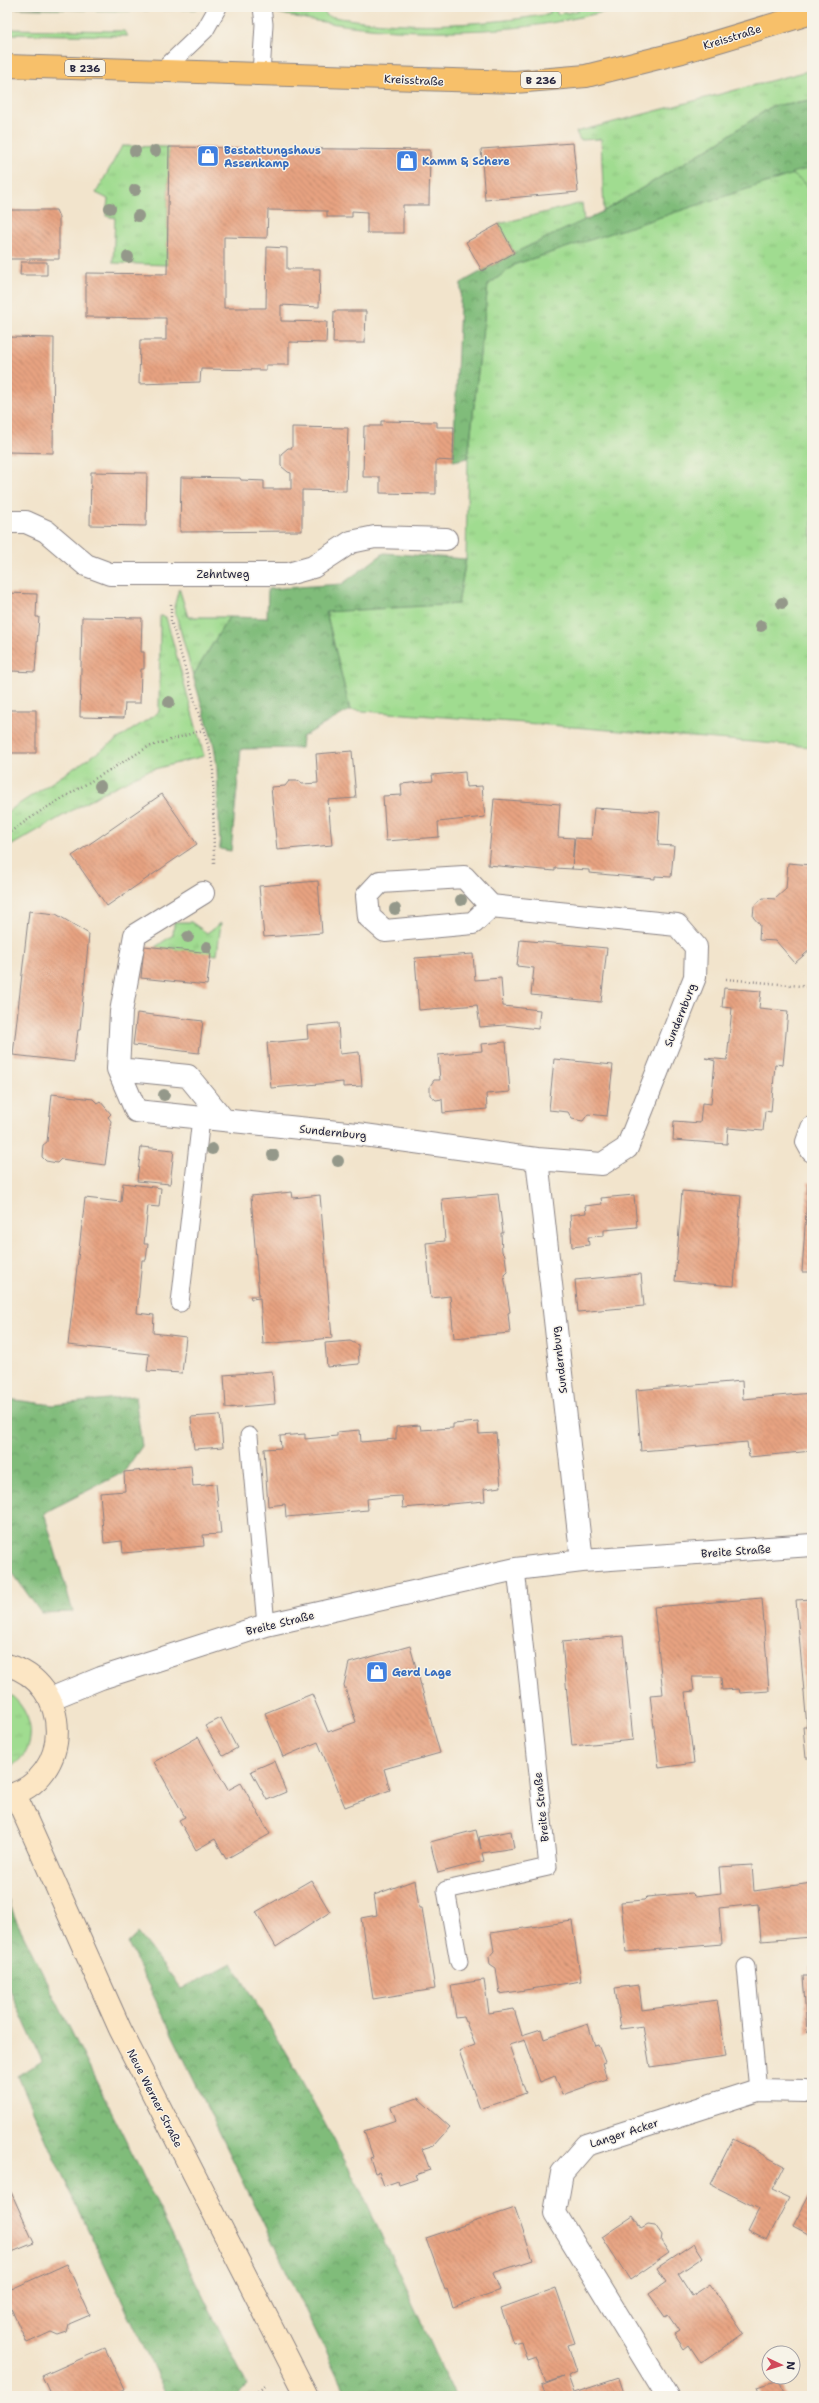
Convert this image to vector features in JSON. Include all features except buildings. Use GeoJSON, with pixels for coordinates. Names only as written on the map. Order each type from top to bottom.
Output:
{"type":"FeatureCollection","features":[{"type":"Feature","properties":{"kind":"main road","name":"Kreisstraße"},"geometry":{"type":"LineString","coordinates":[[7,66],[164,70],[466,82],[515,82],[586,76],[682,52],[812,13]]}},
{"type":"Feature","properties":{"kind":"main road"},"geometry":{"type":"LineString","coordinates":[[7,1665],[18,1668],[37,1680],[50,1699],[56,1717],[58,1736],[53,1754],[44,1771],[31,1785],[11,1795]]}},
{"type":"Feature","properties":{"kind":"main road","name":"Neue Werner Straße"},"geometry":{"type":"LineString","coordinates":[[11,1795],[120,2028],[307,2396]]}},
{"type":"Feature","properties":{"kind":"street","name":"Zehntweg"},"geometry":{"type":"LineString","coordinates":[[7,522],[26,522],[46,531],[86,565],[110,574],[288,574],[313,567],[351,542],[375,537],[446,539]]}},
{"type":"Feature","properties":{"kind":"street"},"geometry":{"type":"LineString","coordinates":[[464,877],[491,906],[473,923],[385,931],[368,917],[367,896],[380,882],[464,877]]}},
{"type":"Feature","properties":{"kind":"street","name":"Sundernburg"},"geometry":{"type":"LineString","coordinates":[[203,893],[135,935],[121,1012],[118,1069],[136,1111],[365,1135],[537,1159],[602,1164],[627,1148],[696,976],[696,947],[677,925],[523,908],[491,906]]}},
{"type":"Feature","properties":{"kind":"street"},"geometry":{"type":"LineString","coordinates":[[118,1069],[188,1076],[224,1120]]}},
{"type":"Feature","properties":{"kind":"street"},"geometry":{"type":"LineString","coordinates":[[812,1128],[807,1142],[812,1150]]}},
{"type":"Feature","properties":{"kind":"street","name":"Sundernburg"},"geometry":{"type":"LineString","coordinates":[[537,1159],[582,1561]]}},
{"type":"Feature","properties":{"kind":"street","name":"Breite Straße"},"geometry":{"type":"LineString","coordinates":[[50,1699],[101,1678],[266,1625],[516,1569],[582,1561],[812,1545]]}},
{"type":"Feature","properties":{"kind":"street","name":"Langer Acker"},"geometry":{"type":"LineString","coordinates":[[667,2396],[554,2213],[562,2173],[586,2145],[758,2090],[805,2091]]}},
{"type":"Feature","properties":{"kind":"lane"},"geometry":{"type":"LineString","coordinates":[[164,70],[205,30],[218,7]]}},
{"type":"Feature","properties":{"kind":"lane"},"geometry":{"type":"LineString","coordinates":[[261,74],[264,24],[262,7]]}},
{"type":"Feature","properties":{"kind":"lane"},"geometry":{"type":"LineString","coordinates":[[180,1303],[201,1118]]}},
{"type":"Feature","properties":{"kind":"lane"},"geometry":{"type":"LineString","coordinates":[[249,1436],[266,1625]]}},
{"type":"Feature","properties":{"kind":"lane","name":"Breite Straße"},"geometry":{"type":"LineString","coordinates":[[459,1962],[446,1890],[548,1867],[516,1569]]}},
{"type":"Feature","properties":{"kind":"lane"},"geometry":{"type":"LineString","coordinates":[[746,1967],[758,2090]]}},
{"type":"Feature","properties":{"kind":"path"},"geometry":{"type":"LineString","coordinates":[[170,574],[171,621],[213,762],[214,866],[203,893]]}},
{"type":"Feature","properties":{"kind":"path"},"geometry":{"type":"LineString","coordinates":[[7,834],[41,811],[148,748],[203,730]]}},
{"type":"Feature","properties":{"kind":"path"},"geometry":{"type":"LineString","coordinates":[[696,976],[812,987]]}},
{"type":"Feature","properties":{"kind":"green space"},"geometry":{"type":"Polygon","coordinates":[[[196,7],[196,9],[125,11],[7,8],[196,7]]]}},
{"type":"Feature","properties":{"kind":"green space"},"geometry":{"type":"Polygon","coordinates":[[[273,7],[325,7],[324,12],[328,16],[383,23],[439,24],[495,21],[550,14],[550,7],[555,7],[557,14],[578,11],[577,7],[626,7],[526,27],[482,30],[421,31],[390,30],[329,23],[270,11],[273,7]]]}},
{"type":"Feature","properties":{"kind":"green space"},"geometry":{"type":"Polygon","coordinates":[[[7,29],[124,31],[128,36],[7,34],[7,29]]]}},
{"type":"Feature","properties":{"kind":"green space"},"geometry":{"type":"Polygon","coordinates":[[[812,70],[812,100],[772,106],[719,142],[604,211],[601,139],[580,140],[576,132],[812,70]]]}},
{"type":"Feature","properties":{"kind":"green space"},"geometry":{"type":"Polygon","coordinates":[[[812,100],[812,168],[516,264],[488,285],[468,458],[453,461],[461,283],[514,253],[604,211],[719,142],[772,106],[812,100]]]}},
{"type":"Feature","properties":{"kind":"green space"},"geometry":{"type":"Polygon","coordinates":[[[122,146],[169,147],[167,265],[113,263],[115,218],[106,216],[108,199],[96,193],[122,146]]]}},
{"type":"Feature","properties":{"kind":"green space"},"geometry":{"type":"Polygon","coordinates":[[[812,168],[812,189],[791,173],[812,168]]]}},
{"type":"Feature","properties":{"kind":"green space"},"geometry":{"type":"Polygon","coordinates":[[[791,173],[812,189],[812,747],[350,710],[326,611],[458,604],[466,559],[468,458],[488,285],[516,264],[791,173]]]}},
{"type":"Feature","properties":{"kind":"green space"},"geometry":{"type":"Polygon","coordinates":[[[582,203],[584,221],[514,253],[499,224],[582,203]]]}},
{"type":"Feature","properties":{"kind":"green space"},"geometry":{"type":"Polygon","coordinates":[[[384,553],[466,559],[458,604],[326,612],[350,710],[302,737],[301,748],[241,749],[231,851],[220,849],[217,767],[214,746],[193,676],[229,617],[267,618],[268,589],[342,584],[384,553]]]}},
{"type":"Feature","properties":{"kind":"green space"},"geometry":{"type":"Polygon","coordinates":[[[179,588],[188,617],[229,617],[193,676],[174,607],[179,588]]]}},
{"type":"Feature","properties":{"kind":"green space"},"geometry":{"type":"Polygon","coordinates":[[[160,616],[166,617],[204,756],[147,771],[104,792],[7,848],[7,812],[159,712],[160,616]]]}},
{"type":"Feature","properties":{"kind":"green space"},"geometry":{"type":"Polygon","coordinates":[[[174,922],[191,922],[207,933],[221,923],[217,955],[155,947],[173,935],[174,922]]]}},
{"type":"Feature","properties":{"kind":"green space"},"geometry":{"type":"Polygon","coordinates":[[[135,1396],[142,1446],[124,1472],[44,1513],[73,1612],[41,1613],[7,1565],[7,1399],[53,1405],[135,1396]]]}},
{"type":"Feature","properties":{"kind":"green space"},"geometry":{"type":"Polygon","coordinates":[[[7,1692],[24,1710],[30,1731],[29,1742],[25,1752],[18,1761],[7,1769],[7,1692]]]}},
{"type":"Feature","properties":{"kind":"green space"},"geometry":{"type":"Polygon","coordinates":[[[7,1897],[16,1920],[247,2385],[236,2396],[167,2396],[55,2160],[18,2076],[42,2061],[7,1984],[7,1897]]]}},
{"type":"Feature","properties":{"kind":"green space"},"geometry":{"type":"Polygon","coordinates":[[[138,1933],[181,1989],[232,1963],[296,2070],[360,2189],[455,2396],[347,2396],[128,1943],[138,1933]]]}},
{"type":"Feature","properties":{"kind":"place","name":"Bestattungshaus Assenkamp"},"geometry":{"type":"Point","coordinates":[208,156]}},
{"type":"Feature","properties":{"kind":"place","name":"Kamm & Schere"},"geometry":{"type":"Point","coordinates":[407,161]}},
{"type":"Feature","properties":{"kind":"place","name":"Gerd Lage"},"geometry":{"type":"Point","coordinates":[377,1672]}}]}
